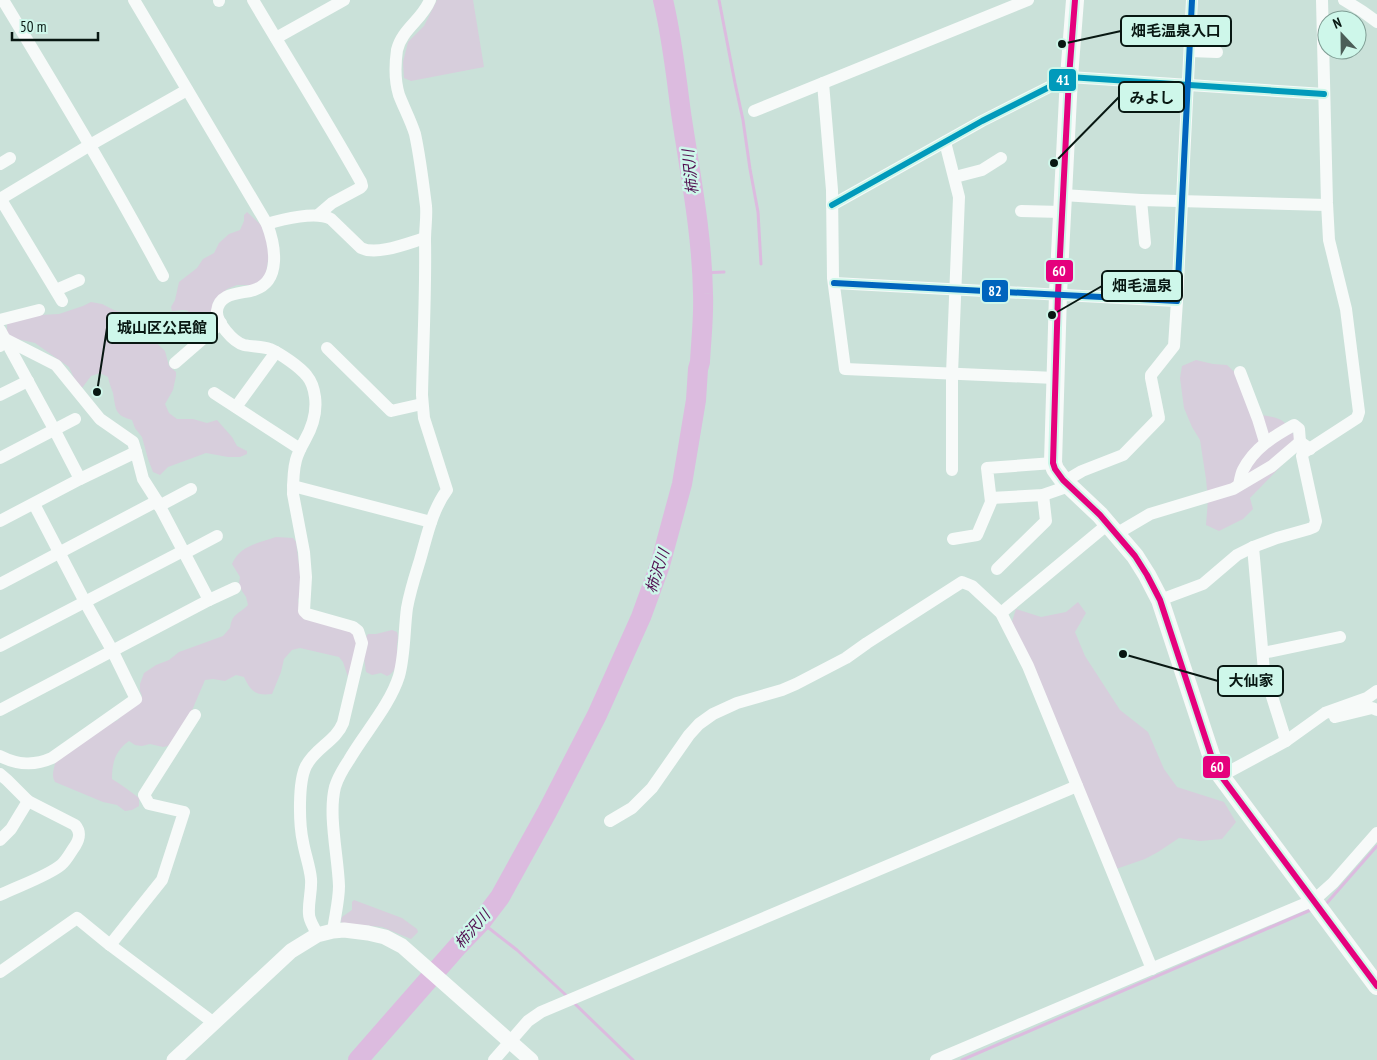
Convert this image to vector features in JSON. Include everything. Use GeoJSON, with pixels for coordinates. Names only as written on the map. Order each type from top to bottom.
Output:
{"type":"FeatureCollection","features":[{"type":"Feature","properties":{"kind":"main road"},"geometry":{"type":"LineString","coordinates":[[1075,0],[1068,77],[1058,294],[1053,463],[1055,469],[1067,483],[1112,529],[1147,575],[1160,600],[1211,755],[1221,776],[1377,986]]}},
{"type":"Feature","properties":{"kind":"street"},"geometry":{"type":"LineString","coordinates":[[3,0],[90,145],[138,228],[163,276]]}},
{"type":"Feature","properties":{"kind":"street"},"geometry":{"type":"LineString","coordinates":[[134,0],[267,224],[274,249],[274,265],[270,278],[264,285],[254,290],[228,296],[223,300],[219,304],[217,311],[219,320],[228,333],[238,342],[268,348],[276,352],[308,376],[313,385],[316,404],[315,416],[296,460],[293,486],[304,552],[306,577],[304,611],[307,614],[354,627],[358,631],[362,642],[346,714],[340,731],[310,759],[302,779],[302,832],[311,878],[309,913],[317,935]]}},
{"type":"Feature","properties":{"kind":"street"},"geometry":{"type":"LineString","coordinates":[[253,0],[332,130],[361,182],[362,186],[360,188],[332,203],[318,215]]}},
{"type":"Feature","properties":{"kind":"street"},"geometry":{"type":"LineString","coordinates":[[276,38],[344,0]]}},
{"type":"Feature","properties":{"kind":"street"},"geometry":{"type":"LineString","coordinates":[[332,931],[339,889],[333,818],[335,788],[344,769],[394,689],[402,658],[410,592],[431,522],[437,506],[447,490],[424,418],[422,404],[426,208],[414,132],[398,91],[396,72],[397,51],[401,39],[418,19],[430,0]]}},
{"type":"Feature","properties":{"kind":"street"},"geometry":{"type":"LineString","coordinates":[[754,112],[1028,0]]}},
{"type":"Feature","properties":{"kind":"street"},"geometry":{"type":"LineString","coordinates":[[991,498],[1043,495],[1067,483],[1082,471],[1123,455],[1159,418],[1151,375],[1174,346],[1192,0]]}},
{"type":"Feature","properties":{"kind":"street"},"geometry":{"type":"LineString","coordinates":[[1001,613],[1112,529],[1150,514],[1233,489],[1357,418],[1359,412],[1347,316],[1329,240],[1322,0]]}},
{"type":"Feature","properties":{"kind":"street"},"geometry":{"type":"LineString","coordinates":[[1344,0],[1377,22]]}},
{"type":"Feature","properties":{"kind":"street"},"geometry":{"type":"LineString","coordinates":[[1190,51],[1217,52]]}},
{"type":"Feature","properties":{"kind":"street"},"geometry":{"type":"LineString","coordinates":[[832,205],[982,121],[1068,77],[1324,94]]}},
{"type":"Feature","properties":{"kind":"street"},"geometry":{"type":"LineString","coordinates":[[823,83],[832,205],[834,283],[845,369],[1055,378]]}},
{"type":"Feature","properties":{"kind":"street"},"geometry":{"type":"LineString","coordinates":[[62,301],[0,199],[187,90]]}},
{"type":"Feature","properties":{"kind":"street"},"geometry":{"type":"LineString","coordinates":[[946,142],[959,196],[952,374],[952,470]]}},
{"type":"Feature","properties":{"kind":"street"},"geometry":{"type":"LineString","coordinates":[[955,177],[982,170],[1001,158]]}},
{"type":"Feature","properties":{"kind":"street"},"geometry":{"type":"LineString","coordinates":[[1021,211],[1063,204],[1141,200],[1327,205]]}},
{"type":"Feature","properties":{"kind":"street"},"geometry":{"type":"LineString","coordinates":[[1141,200],[1145,243]]}},
{"type":"Feature","properties":{"kind":"street"},"geometry":{"type":"LineString","coordinates":[[267,224],[318,215],[331,219],[361,248],[376,251],[425,238]]}},
{"type":"Feature","properties":{"kind":"street"},"geometry":{"type":"LineString","coordinates":[[56,290],[79,280]]}},
{"type":"Feature","properties":{"kind":"street"},"geometry":{"type":"LineString","coordinates":[[834,283],[1177,302]]}},
{"type":"Feature","properties":{"kind":"street"},"geometry":{"type":"LineString","coordinates":[[0,320],[39,310]]}},
{"type":"Feature","properties":{"kind":"street"},"geometry":{"type":"LineString","coordinates":[[175,363],[221,323]]}},
{"type":"Feature","properties":{"kind":"street"},"geometry":{"type":"LineString","coordinates":[[2,338],[28,381],[80,479]]}},
{"type":"Feature","properties":{"kind":"street"},"geometry":{"type":"LineString","coordinates":[[2,338],[56,365],[100,419],[133,442],[143,479],[158,503],[209,600]]}},
{"type":"Feature","properties":{"kind":"street"},"geometry":{"type":"LineString","coordinates":[[327,348],[391,411],[422,404]]}},
{"type":"Feature","properties":{"kind":"street"},"geometry":{"type":"LineString","coordinates":[[236,407],[276,352]]}},
{"type":"Feature","properties":{"kind":"street"},"geometry":{"type":"LineString","coordinates":[[1240,372],[1265,442]]}},
{"type":"Feature","properties":{"kind":"street"},"geometry":{"type":"LineString","coordinates":[[0,396],[28,381]]}},
{"type":"Feature","properties":{"kind":"street"},"geometry":{"type":"LineString","coordinates":[[214,392],[300,449]]}},
{"type":"Feature","properties":{"kind":"street"},"geometry":{"type":"LineString","coordinates":[[0,458],[74,420]]}},
{"type":"Feature","properties":{"kind":"street"},"geometry":{"type":"LineString","coordinates":[[1160,600],[1203,584],[1230,560],[1253,547],[1314,527],[1316,521],[1302,456],[1306,446],[1299,429],[1294,425],[1265,442],[1243,470],[1239,485]]}},
{"type":"Feature","properties":{"kind":"street"},"geometry":{"type":"LineString","coordinates":[[0,522],[80,479],[136,452]]}},
{"type":"Feature","properties":{"kind":"street"},"geometry":{"type":"LineString","coordinates":[[953,539],[977,535],[991,502],[987,468],[1053,463]]}},
{"type":"Feature","properties":{"kind":"street"},"geometry":{"type":"LineString","coordinates":[[293,486],[431,522]]}},
{"type":"Feature","properties":{"kind":"street"},"geometry":{"type":"LineString","coordinates":[[0,584],[158,503],[191,489]]}},
{"type":"Feature","properties":{"kind":"street"},"geometry":{"type":"LineString","coordinates":[[997,568],[1046,521],[1043,495]]}},
{"type":"Feature","properties":{"kind":"street"},"geometry":{"type":"LineString","coordinates":[[0,756],[14,763],[44,762],[136,699],[34,504]]}},
{"type":"Feature","properties":{"kind":"street"},"geometry":{"type":"LineString","coordinates":[[0,646],[217,536]]}},
{"type":"Feature","properties":{"kind":"street"},"geometry":{"type":"LineString","coordinates":[[1253,547],[1264,671],[1286,741]]}},
{"type":"Feature","properties":{"kind":"street"},"geometry":{"type":"LineString","coordinates":[[610,822],[632,808],[652,788],[689,735],[699,724],[713,714],[738,703],[782,690],[846,658],[962,582],[972,586],[1001,613],[1028,666],[1152,969]]}},
{"type":"Feature","properties":{"kind":"street"},"geometry":{"type":"LineString","coordinates":[[0,710],[112,650],[235,588]]}},
{"type":"Feature","properties":{"kind":"street"},"geometry":{"type":"LineString","coordinates":[[1263,652],[1340,636]]}},
{"type":"Feature","properties":{"kind":"street"},"geometry":{"type":"LineString","coordinates":[[1221,776],[1286,741],[1325,713],[1367,698],[1377,691]]}},
{"type":"Feature","properties":{"kind":"street"},"geometry":{"type":"LineString","coordinates":[[1316,720],[1372,708],[1377,710]]}},
{"type":"Feature","properties":{"kind":"street"},"geometry":{"type":"LineString","coordinates":[[110,945],[162,880],[184,812],[149,804],[144,795],[195,715]]}},
{"type":"Feature","properties":{"kind":"street"},"geometry":{"type":"LineString","coordinates":[[0,774],[28,801],[75,825],[80,834],[67,859],[59,867],[0,895]]}},
{"type":"Feature","properties":{"kind":"street"},"geometry":{"type":"LineString","coordinates":[[494,1060],[528,1020],[541,1012],[1077,786]]}},
{"type":"Feature","properties":{"kind":"street"},"geometry":{"type":"LineString","coordinates":[[0,840],[11,829],[28,801]]}},
{"type":"Feature","properties":{"kind":"street"},"geometry":{"type":"LineString","coordinates":[[936,1060],[1152,969],[1317,904],[1377,832]]}},
{"type":"Feature","properties":{"kind":"street"},"geometry":{"type":"LineString","coordinates":[[0,971],[77,918],[214,1023]]}},
{"type":"Feature","properties":{"kind":"street"},"geometry":{"type":"LineString","coordinates":[[174,1060],[290,952],[317,935],[344,930],[368,932],[385,937],[402,946],[531,1060]]}},
{"type":"Feature","properties":{"kind":"shaded area"},"geometry":{"type":"Polygon","coordinates":[[[437,0],[473,0],[484,67],[411,81],[404,78],[403,62],[408,42],[424,26],[437,0]]]}},
{"type":"Feature","properties":{"kind":"shaded area"},"geometry":{"type":"Polygon","coordinates":[[[247,212],[261,225],[270,248],[265,280],[252,285],[237,285],[227,289],[213,302],[212,323],[208,325],[195,324],[191,315],[186,310],[172,311],[171,307],[175,300],[179,282],[197,268],[203,259],[214,253],[219,243],[229,234],[240,230],[244,221],[244,215],[247,212]]]}},
{"type":"Feature","properties":{"kind":"shaded area"},"geometry":{"type":"Polygon","coordinates":[[[91,302],[102,304],[127,314],[145,325],[151,338],[165,351],[169,366],[176,372],[173,390],[165,404],[169,413],[177,419],[193,419],[207,423],[217,420],[232,437],[237,446],[247,451],[247,454],[240,457],[228,457],[206,453],[168,467],[160,475],[153,472],[142,437],[132,420],[122,416],[117,411],[108,377],[100,373],[91,376],[82,388],[74,378],[69,367],[35,343],[13,338],[7,334],[7,323],[40,315],[59,314],[91,302]]]}},
{"type":"Feature","properties":{"kind":"shaded area"},"geometry":{"type":"Polygon","coordinates":[[[1196,360],[1227,365],[1244,381],[1251,413],[1269,416],[1285,423],[1298,444],[1286,461],[1250,498],[1253,509],[1243,519],[1219,531],[1206,525],[1208,500],[1200,440],[1184,408],[1180,378],[1182,366],[1196,360]]]}},
{"type":"Feature","properties":{"kind":"shaded area"},"geometry":{"type":"Polygon","coordinates":[[[276,537],[293,538],[296,542],[302,588],[298,600],[301,611],[354,633],[358,641],[348,677],[343,662],[339,657],[300,648],[292,650],[284,659],[272,694],[255,692],[244,677],[236,675],[225,681],[205,680],[190,715],[172,745],[163,747],[150,744],[142,746],[135,745],[129,741],[117,753],[112,779],[139,798],[139,806],[132,810],[125,811],[117,805],[103,802],[55,782],[53,775],[55,763],[99,729],[118,720],[123,713],[136,704],[142,696],[140,684],[144,673],[156,665],[169,660],[179,652],[223,636],[230,628],[234,617],[248,605],[239,583],[240,577],[232,564],[245,549],[276,537]]]}},
{"type":"Feature","properties":{"kind":"shaded area"},"geometry":{"type":"Polygon","coordinates":[[[1078,602],[1086,613],[1075,632],[1085,656],[1120,710],[1148,732],[1164,769],[1177,787],[1224,802],[1236,822],[1222,839],[1200,841],[1179,838],[1145,859],[1116,869],[1010,628],[1016,609],[1041,617],[1066,612],[1078,602]]]}},
{"type":"Feature","properties":{"kind":"shaded area"},"geometry":{"type":"Polygon","coordinates":[[[392,630],[397,632],[398,636],[395,668],[387,676],[381,673],[372,675],[366,672],[364,642],[368,634],[392,630]]]}},
{"type":"Feature","properties":{"kind":"shaded area"},"geometry":{"type":"Polygon","coordinates":[[[354,900],[402,918],[417,929],[418,932],[411,939],[382,927],[341,922],[342,917],[352,910],[352,902],[354,900]]]}},
{"type":"Feature","properties":{"kind":"waterway","name":"柿沢川"},"geometry":{"type":"LineString","coordinates":[[358,1060],[481,922],[500,897],[597,715],[641,617],[660,565],[682,484],[696,400],[703,320],[702,271],[695,203],[663,0]]}},
{"type":"Feature","properties":{"kind":"waterway"},"geometry":{"type":"LineString","coordinates":[[719,0],[743,120],[758,212],[761,264]]}},
{"type":"Feature","properties":{"kind":"waterway"},"geometry":{"type":"LineString","coordinates":[[702,273],[724,272]]}},
{"type":"Feature","properties":{"kind":"waterway"},"geometry":{"type":"LineString","coordinates":[[1324,905],[1377,846]]}},
{"type":"Feature","properties":{"kind":"waterway"},"geometry":{"type":"LineString","coordinates":[[962,1060],[1313,909]]}},
{"type":"Feature","properties":{"kind":"waterway"},"geometry":{"type":"LineString","coordinates":[[481,922],[517,950],[568,997]]}},
{"type":"Feature","properties":{"kind":"waterway"},"geometry":{"type":"LineString","coordinates":[[573,1002],[633,1060]]}},
{"type":"Feature","properties":{"kind":"transit line","name":"60"},"geometry":{"type":"LineString","coordinates":[[1075,0],[1069,77],[1058,294],[1053,463],[1063,480],[1100,515],[1135,556],[1147,575],[1160,600],[1211,755],[1221,776],[1377,986]]}},
{"type":"Feature","properties":{"kind":"transit line","name":"82"},"geometry":{"type":"LineString","coordinates":[[834,283],[1177,301],[1192,0]]}},
{"type":"Feature","properties":{"kind":"transit line","name":"41"},"geometry":{"type":"LineString","coordinates":[[832,205],[982,121],[1069,77],[1324,94]]}},
{"type":"Feature","properties":{"kind":"place","name":"畑毛温泉入口"},"geometry":{"type":"Point","coordinates":[1062,44]}},
{"type":"Feature","properties":{"kind":"place","name":"みよし"},"geometry":{"type":"Point","coordinates":[1054,163]}},
{"type":"Feature","properties":{"kind":"place","name":"畑毛温泉"},"geometry":{"type":"Point","coordinates":[1052,315]}},
{"type":"Feature","properties":{"kind":"place","name":"城山区公民館"},"geometry":{"type":"Point","coordinates":[97,392]}},
{"type":"Feature","properties":{"kind":"place","name":"大仙家"},"geometry":{"type":"Point","coordinates":[1123,654]}}]}
